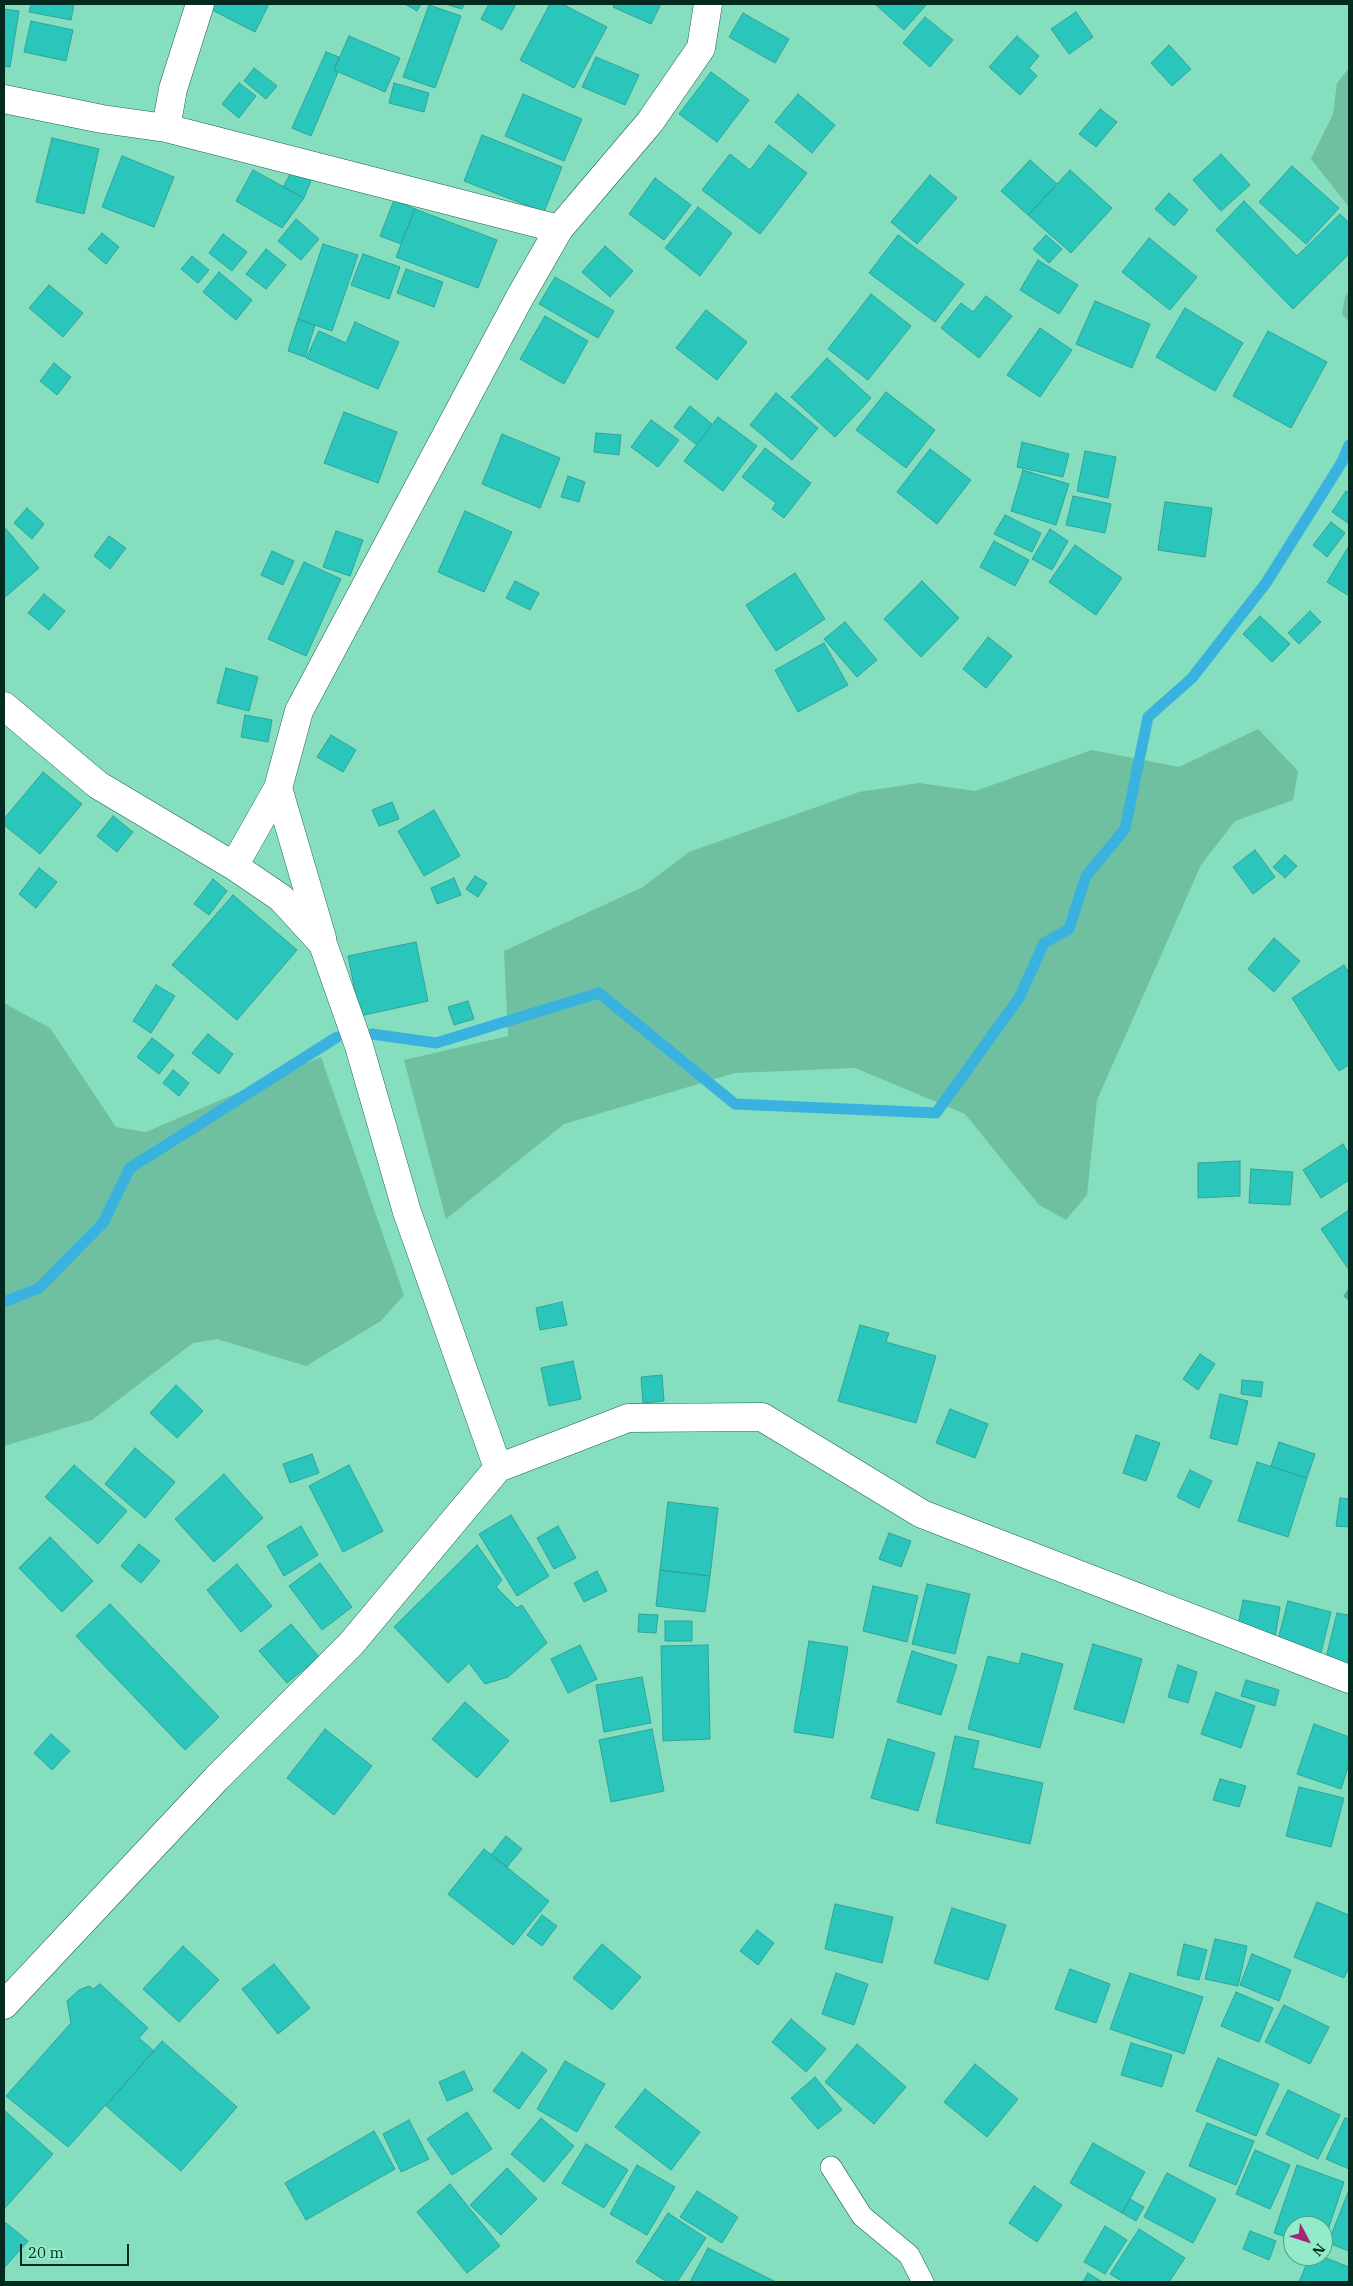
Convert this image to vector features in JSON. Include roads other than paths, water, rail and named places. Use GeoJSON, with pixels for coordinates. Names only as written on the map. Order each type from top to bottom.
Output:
{"type":"FeatureCollection","features":[{"type":"Feature","properties":{"kind":"street"},"geometry":{"type":"LineString","coordinates":[[166,128],[172,89],[200,4]]}},
{"type":"Feature","properties":{"kind":"street"},"geometry":{"type":"LineString","coordinates":[[234,866],[278,788],[299,711],[520,297],[560,229],[650,122],[701,48],[708,4]]}},
{"type":"Feature","properties":{"kind":"street"},"geometry":{"type":"LineString","coordinates":[[4,99],[102,120],[166,128],[560,229]]}},
{"type":"Feature","properties":{"kind":"street"},"geometry":{"type":"LineString","coordinates":[[4,706],[98,785],[234,866],[281,898],[323,944]]}},
{"type":"Feature","properties":{"kind":"street"},"geometry":{"type":"LineString","coordinates":[[278,788],[323,944],[359,1046],[407,1212],[498,1468]]}},
{"type":"Feature","properties":{"kind":"street"},"geometry":{"type":"LineString","coordinates":[[4,2005],[216,1779],[351,1644],[498,1468],[628,1418],[762,1417],[922,1514],[1349,1679]]}},
{"type":"Feature","properties":{"kind":"lane"},"geometry":{"type":"LineString","coordinates":[[831,2167],[862,2216],[909,2255],[924,2282]]}},
{"type":"Feature","properties":{"kind":"waterway"},"geometry":{"type":"LineString","coordinates":[[372,1034],[436,1043],[599,993],[735,1104],[936,1113],[1019,998],[1044,943],[1069,929],[1086,876],[1125,829],[1148,717],[1192,678],[1266,583],[1342,462],[1349,445]]}},
{"type":"Feature","properties":{"kind":"waterway"},"geometry":{"type":"LineString","coordinates":[[4,1302],[39,1288],[103,1223],[130,1168],[337,1037]]}}]}
